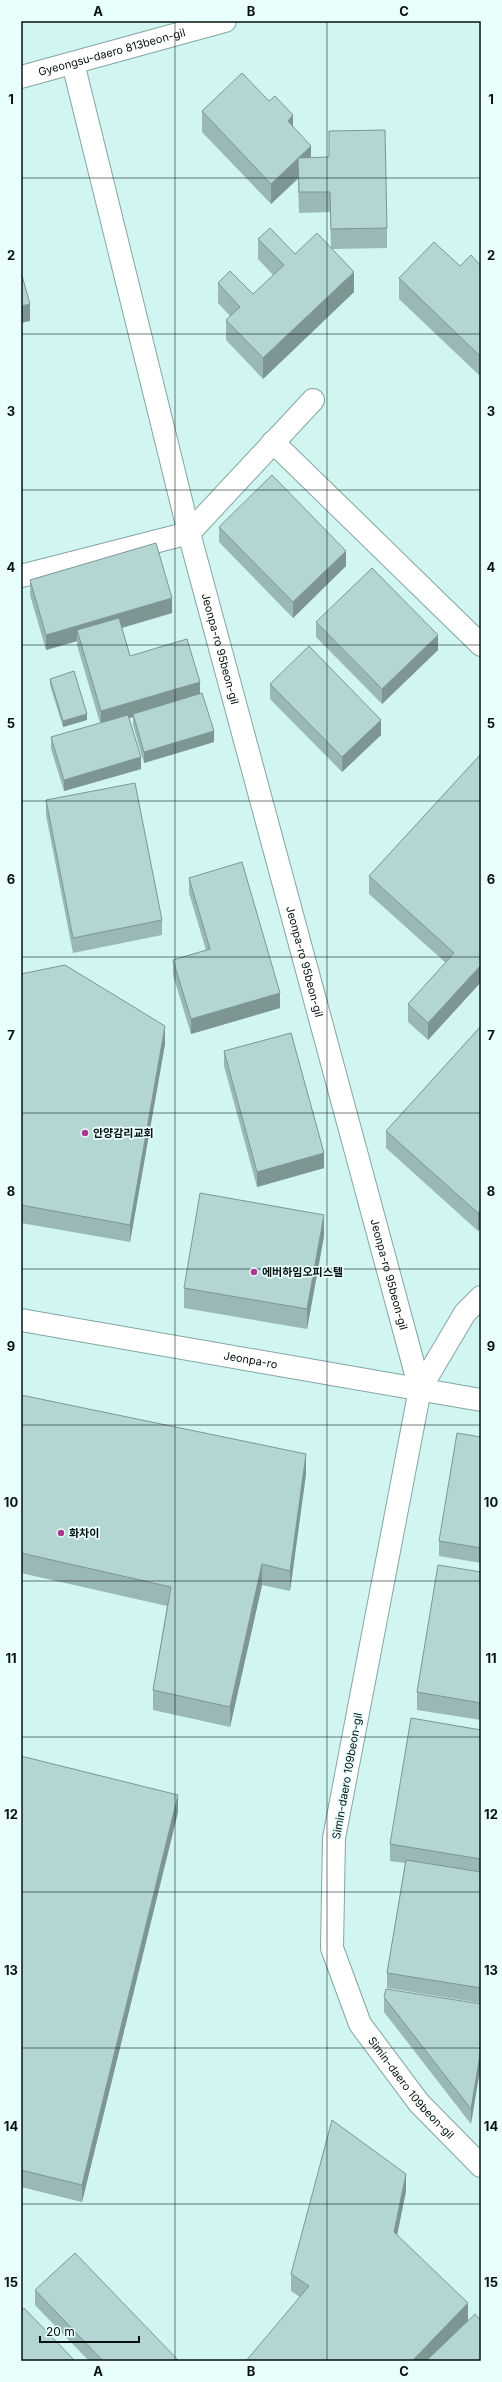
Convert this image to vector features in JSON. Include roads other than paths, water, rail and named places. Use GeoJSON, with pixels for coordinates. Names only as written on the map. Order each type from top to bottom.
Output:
{"type":"FeatureCollection","features":[{"type":"Feature","properties":{"kind":"street","name":"Gyeongsu-daero 813beon-gil"},"geometry":{"type":"LineString","coordinates":[[21,77],[225,21]]}},
{"type":"Feature","properties":{"kind":"street","name":"Jeonpa-ro 95beon-gil"},"geometry":{"type":"LineString","coordinates":[[73,63],[189,533],[420,1389]]}},
{"type":"Feature","properties":{"kind":"street"},"geometry":{"type":"LineString","coordinates":[[21,576],[189,533],[314,400]]}},
{"type":"Feature","properties":{"kind":"street"},"geometry":{"type":"LineString","coordinates":[[273,442],[481,645]]}},
{"type":"Feature","properties":{"kind":"street"},"geometry":{"type":"LineString","coordinates":[[420,1389],[465,1313],[481,1297]]}},
{"type":"Feature","properties":{"kind":"street","name":"Jeonpa-ro"},"geometry":{"type":"LineString","coordinates":[[21,1320],[481,1400]]}},
{"type":"Feature","properties":{"kind":"street","name":"Simin-daero 109beon-gil"},"geometry":{"type":"LineString","coordinates":[[420,1389],[334,1838],[332,1948],[360,2024],[419,2104],[481,2166]]}},
{"type":"Feature","properties":{"kind":"place","name":"안양감리교회"},"geometry":{"type":"Point","coordinates":[85,1133]}},
{"type":"Feature","properties":{"kind":"place","name":"에버하임오피스텔"},"geometry":{"type":"Point","coordinates":[254,1272]}},
{"type":"Feature","properties":{"kind":"place","name":"화차이"},"geometry":{"type":"Point","coordinates":[61,1533]}}]}
